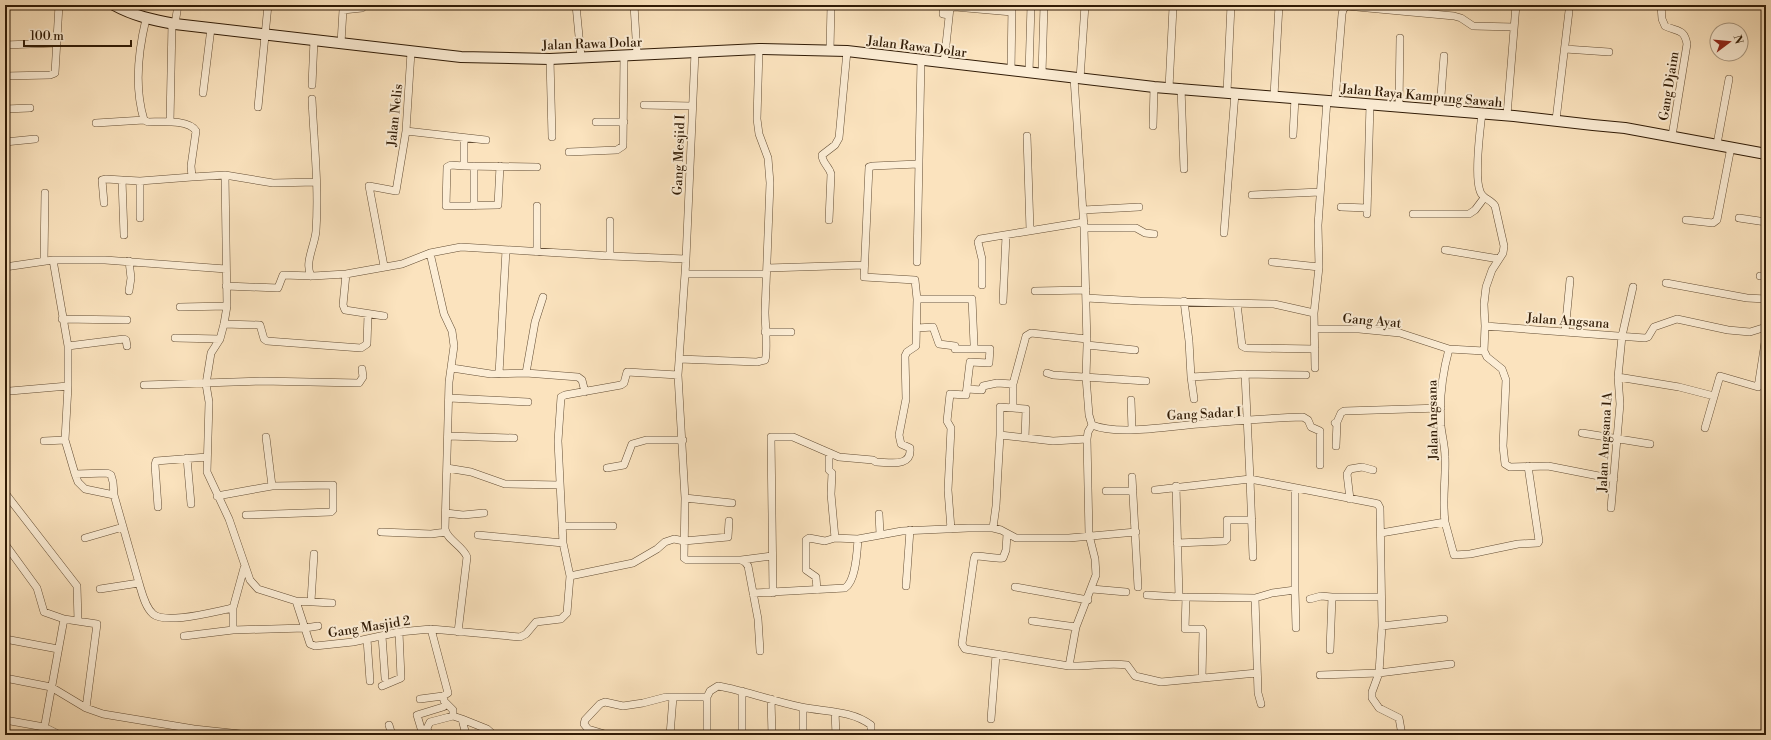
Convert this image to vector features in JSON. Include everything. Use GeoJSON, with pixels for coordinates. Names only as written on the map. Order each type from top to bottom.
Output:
{"type":"FeatureCollection","features":[{"type":"Feature","properties":{"kind":"street"},"geometry":{"type":"LineString","coordinates":[[5,76],[54,74],[59,5]]}},
{"type":"Feature","properties":{"kind":"street","name":"Jalan Rawa Dolar"},"geometry":{"type":"LineString","coordinates":[[114,5],[146,19],[174,24],[461,57],[550,59],[759,49],[830,50],[944,62],[1077,79]]}},
{"type":"Feature","properties":{"kind":"street"},"geometry":{"type":"LineString","coordinates":[[170,122],[174,24],[178,5]]}},
{"type":"Feature","properties":{"kind":"street"},"geometry":{"type":"LineString","coordinates":[[258,107],[268,5]]}},
{"type":"Feature","properties":{"kind":"street"},"geometry":{"type":"LineString","coordinates":[[341,43],[343,10],[362,8],[362,5]]}},
{"type":"Feature","properties":{"kind":"street"},"geometry":{"type":"LineString","coordinates":[[576,5],[581,57]]}},
{"type":"Feature","properties":{"kind":"street"},"geometry":{"type":"LineString","coordinates":[[634,5],[637,54]]}},
{"type":"Feature","properties":{"kind":"street"},"geometry":{"type":"LineString","coordinates":[[830,50],[831,5]]}},
{"type":"Feature","properties":{"kind":"street"},"geometry":{"type":"LineString","coordinates":[[944,5],[943,14],[949,15]]}},
{"type":"Feature","properties":{"kind":"street"},"geometry":{"type":"LineString","coordinates":[[1029,73],[1031,5]]}},
{"type":"Feature","properties":{"kind":"street"},"geometry":{"type":"LineString","coordinates":[[1042,74],[1044,5]]}},
{"type":"Feature","properties":{"kind":"street"},"geometry":{"type":"LineString","coordinates":[[1069,666],[1076,628],[1088,600],[1096,575],[1094,554],[1089,535],[1087,439],[1088,432],[1092,425],[1089,415],[1086,377],[1086,290],[1077,79],[1085,5]]}},
{"type":"Feature","properties":{"kind":"street"},"geometry":{"type":"LineString","coordinates":[[1155,5],[1172,5],[1173,7],[1169,88]]}},
{"type":"Feature","properties":{"kind":"street"},"geometry":{"type":"LineString","coordinates":[[1224,233],[1231,93],[1231,5]]}},
{"type":"Feature","properties":{"kind":"street"},"geometry":{"type":"LineString","coordinates":[[1274,96],[1279,5]]}},
{"type":"Feature","properties":{"kind":"street"},"geometry":{"type":"LineString","coordinates":[[1507,115],[1516,5]]}},
{"type":"Feature","properties":{"kind":"street","name":"Gang Djaim"},"geometry":{"type":"LineString","coordinates":[[1662,5],[1662,19],[1665,26],[1683,32],[1686,36],[1687,44],[1672,136]]}},
{"type":"Feature","properties":{"kind":"street"},"geometry":{"type":"LineString","coordinates":[[944,62],[950,8],[959,6],[1012,9],[1011,71]]}},
{"type":"Feature","properties":{"kind":"street"},"geometry":{"type":"LineString","coordinates":[[1315,368],[1314,313],[1319,267],[1320,192],[1344,7],[1349,6],[1454,16],[1461,18],[1473,26],[1514,27]]}},
{"type":"Feature","properties":{"kind":"street"},"geometry":{"type":"LineString","coordinates":[[1556,120],[1569,11]]}},
{"type":"Feature","properties":{"kind":"street"},"geometry":{"type":"LineString","coordinates":[[144,120],[140,108],[138,69],[140,43],[146,19]]}},
{"type":"Feature","properties":{"kind":"street"},"geometry":{"type":"LineString","coordinates":[[203,93],[210,28]]}},
{"type":"Feature","properties":{"kind":"street"},"geometry":{"type":"LineString","coordinates":[[1400,38],[1400,106]]}},
{"type":"Feature","properties":{"kind":"street"},"geometry":{"type":"LineString","coordinates":[[312,85],[314,40]]}},
{"type":"Feature","properties":{"kind":"street"},"geometry":{"type":"LineString","coordinates":[[5,45],[57,43]]}},
{"type":"Feature","properties":{"kind":"street"},"geometry":{"type":"LineString","coordinates":[[679,359],[762,361],[767,356],[765,332],[770,170],[765,147],[759,134],[757,119],[759,49]]}},
{"type":"Feature","properties":{"kind":"street"},"geometry":{"type":"LineString","coordinates":[[1564,50],[1609,52]]}},
{"type":"Feature","properties":{"kind":"street"},"geometry":{"type":"LineString","coordinates":[[829,220],[831,174],[828,167],[823,162],[822,155],[835,145],[839,138],[847,51]]}},
{"type":"Feature","properties":{"kind":"street","name":"Jalan Nelis"},"geometry":{"type":"LineString","coordinates":[[384,266],[369,186],[396,192],[406,131],[411,52]]}},
{"type":"Feature","properties":{"kind":"street","name":"Gang Mesjid I"},"geometry":{"type":"LineString","coordinates":[[694,52],[686,258],[678,375],[683,440],[685,498],[684,558],[687,560],[741,560]]}},
{"type":"Feature","properties":{"kind":"street"},"geometry":{"type":"LineString","coordinates":[[569,152],[617,150],[624,142],[624,55]]}},
{"type":"Feature","properties":{"kind":"street"},"geometry":{"type":"LineString","coordinates":[[1440,110],[1444,56]]}},
{"type":"Feature","properties":{"kind":"street"},"geometry":{"type":"LineString","coordinates":[[550,59],[552,137]]}},
{"type":"Feature","properties":{"kind":"street"},"geometry":{"type":"LineString","coordinates":[[917,262],[921,60]]}},
{"type":"Feature","properties":{"kind":"street","name":"Jalan Raya Kampung Sawah"},"geometry":{"type":"LineString","coordinates":[[1077,79],[1154,87],[1331,100],[1556,120],[1625,128],[1766,154]]}},
{"type":"Feature","properties":{"kind":"street"},"geometry":{"type":"LineString","coordinates":[[1718,144],[1729,79]]}},
{"type":"Feature","properties":{"kind":"street"},"geometry":{"type":"LineString","coordinates":[[1153,126],[1154,87]]}},
{"type":"Feature","properties":{"kind":"street"},"geometry":{"type":"LineString","coordinates":[[1181,88],[1184,169]]}},
{"type":"Feature","properties":{"kind":"street"},"geometry":{"type":"LineString","coordinates":[[1293,135],[1295,98]]}},
{"type":"Feature","properties":{"kind":"street"},"geometry":{"type":"LineString","coordinates":[[311,276],[309,270],[310,259],[315,241],[317,217],[312,99]]}},
{"type":"Feature","properties":{"kind":"street"},"geometry":{"type":"LineString","coordinates":[[1341,207],[1367,211],[1370,104]]}},
{"type":"Feature","properties":{"kind":"street"},"geometry":{"type":"LineString","coordinates":[[644,105],[692,106]]}},
{"type":"Feature","properties":{"kind":"street"},"geometry":{"type":"LineString","coordinates":[[5,109],[30,108]]}},
{"type":"Feature","properties":{"kind":"street"},"geometry":{"type":"LineString","coordinates":[[1482,113],[1478,177],[1480,191],[1484,198],[1492,202],[1495,206],[1504,246],[1499,259],[1492,270],[1486,287],[1484,304],[1484,351],[1487,357],[1502,369],[1506,380],[1503,446],[1505,464],[1510,467],[1548,466],[1614,479]]}},
{"type":"Feature","properties":{"kind":"street"},"geometry":{"type":"LineString","coordinates":[[96,124],[144,120],[148,122],[170,122],[191,125],[195,129],[192,176]]}},
{"type":"Feature","properties":{"kind":"street"},"geometry":{"type":"LineString","coordinates":[[596,122],[624,122]]}},
{"type":"Feature","properties":{"kind":"street"},"geometry":{"type":"LineString","coordinates":[[406,131],[486,140]]}},
{"type":"Feature","properties":{"kind":"street"},"geometry":{"type":"LineString","coordinates":[[1027,136],[1030,230]]}},
{"type":"Feature","properties":{"kind":"street"},"geometry":{"type":"LineString","coordinates":[[464,138],[464,166]]}},
{"type":"Feature","properties":{"kind":"street"},"geometry":{"type":"LineString","coordinates":[[5,142],[35,139]]}},
{"type":"Feature","properties":{"kind":"street"},"geometry":{"type":"LineString","coordinates":[[1686,220],[1713,223],[1717,220],[1732,147]]}},
{"type":"Feature","properties":{"kind":"street"},"geometry":{"type":"LineString","coordinates":[[772,593],[771,437],[793,437],[839,457],[873,460],[876,462],[901,463],[908,459],[910,448],[901,444],[899,435],[906,400],[905,356],[906,352],[916,346],[916,280],[864,277],[864,265],[869,167],[918,164]]}},
{"type":"Feature","properties":{"kind":"street"},"geometry":{"type":"LineString","coordinates":[[500,166],[498,205],[446,206],[447,167],[451,165],[464,166],[500,166],[537,167]]}},
{"type":"Feature","properties":{"kind":"street"},"geometry":{"type":"LineString","coordinates":[[474,166],[474,206]]}},
{"type":"Feature","properties":{"kind":"street"},"geometry":{"type":"LineString","coordinates":[[104,203],[102,180],[106,179],[140,181],[160,178],[225,175],[273,183],[316,182]]}},
{"type":"Feature","properties":{"kind":"street"},"geometry":{"type":"LineString","coordinates":[[225,175],[227,306],[220,339],[211,353],[206,384],[209,402],[207,472],[229,519],[244,568],[250,580],[258,589],[296,601],[332,603]]}},
{"type":"Feature","properties":{"kind":"street"},"geometry":{"type":"LineString","coordinates":[[122,180],[124,235]]}},
{"type":"Feature","properties":{"kind":"street"},"geometry":{"type":"LineString","coordinates":[[140,181],[140,218]]}},
{"type":"Feature","properties":{"kind":"street"},"geometry":{"type":"LineString","coordinates":[[1252,195],[1320,192]]}},
{"type":"Feature","properties":{"kind":"street"},"geometry":{"type":"LineString","coordinates":[[44,261],[45,193]]}},
{"type":"Feature","properties":{"kind":"street"},"geometry":{"type":"LineString","coordinates":[[1413,214],[1453,216],[1469,214],[1475,210],[1484,198]]}},
{"type":"Feature","properties":{"kind":"street"},"geometry":{"type":"LineString","coordinates":[[537,206],[537,252]]}},
{"type":"Feature","properties":{"kind":"street"},"geometry":{"type":"LineString","coordinates":[[1083,210],[1139,207]]}},
{"type":"Feature","properties":{"kind":"street"},"geometry":{"type":"LineString","coordinates":[[1739,218],[1766,222]]}},
{"type":"Feature","properties":{"kind":"street"},"geometry":{"type":"LineString","coordinates":[[610,221],[610,256]]}},
{"type":"Feature","properties":{"kind":"street"},"geometry":{"type":"LineString","coordinates":[[982,285],[982,259],[978,242],[980,239],[1006,236],[1030,230],[1084,225],[1136,228],[1145,233],[1154,234]]}},
{"type":"Feature","properties":{"kind":"street"},"geometry":{"type":"LineString","coordinates":[[1003,301],[1006,236]]}},
{"type":"Feature","properties":{"kind":"street"},"geometry":{"type":"LineString","coordinates":[[226,286],[278,288],[283,275],[311,276],[346,274],[414,261],[430,253],[461,247],[610,256],[686,258]]}},
{"type":"Feature","properties":{"kind":"street"},"geometry":{"type":"LineString","coordinates":[[499,374],[506,250]]}},
{"type":"Feature","properties":{"kind":"street"},"geometry":{"type":"LineString","coordinates":[[1445,250],[1499,259]]}},
{"type":"Feature","properties":{"kind":"street"},"geometry":{"type":"LineString","coordinates":[[430,253],[444,314],[452,331],[454,346],[449,382],[446,532],[466,552],[467,557],[458,632]]}},
{"type":"Feature","properties":{"kind":"street"},"geometry":{"type":"LineString","coordinates":[[5,267],[53,260],[105,260],[226,269]]}},
{"type":"Feature","properties":{"kind":"street"},"geometry":{"type":"LineString","coordinates":[[53,260],[62,319],[68,346],[68,386],[65,440],[78,482],[84,489],[114,495]]}},
{"type":"Feature","properties":{"kind":"street"},"geometry":{"type":"LineString","coordinates":[[129,291],[131,278],[130,261]]}},
{"type":"Feature","properties":{"kind":"street"},"geometry":{"type":"LineString","coordinates":[[1272,262],[1319,267]]}},
{"type":"Feature","properties":{"kind":"street"},"geometry":{"type":"LineString","coordinates":[[685,274],[767,271],[825,265],[864,265]]}},
{"type":"Feature","properties":{"kind":"street"},"geometry":{"type":"LineString","coordinates":[[346,274],[344,309],[348,312],[384,316]]}},
{"type":"Feature","properties":{"kind":"street"},"geometry":{"type":"LineString","coordinates":[[1565,332],[1570,280]]}},
{"type":"Feature","properties":{"kind":"street"},"geometry":{"type":"LineString","coordinates":[[1666,283],[1747,298],[1766,299]]}},
{"type":"Feature","properties":{"kind":"street","name":"Jalan Angsana"},"geometry":{"type":"LineString","coordinates":[[1485,326],[1599,336],[1622,336],[1634,286]]}},
{"type":"Feature","properties":{"kind":"street"},"geometry":{"type":"LineString","coordinates":[[1035,291],[1086,290]]}},
{"type":"Feature","properties":{"kind":"street"},"geometry":{"type":"LineString","coordinates":[[526,374],[535,322],[543,297]]}},
{"type":"Feature","properties":{"kind":"street"},"geometry":{"type":"LineString","coordinates":[[1086,298],[1140,301],[1274,304],[1314,313]]}},
{"type":"Feature","properties":{"kind":"street"},"geometry":{"type":"LineString","coordinates":[[917,299],[972,299],[974,344]]}},
{"type":"Feature","properties":{"kind":"street"},"geometry":{"type":"LineString","coordinates":[[1184,301],[1194,399]]}},
{"type":"Feature","properties":{"kind":"street"},"geometry":{"type":"LineString","coordinates":[[1237,304],[1242,346],[1246,348],[1315,348]]}},
{"type":"Feature","properties":{"kind":"street"},"geometry":{"type":"LineString","coordinates":[[180,307],[227,306]]}},
{"type":"Feature","properties":{"kind":"street"},"geometry":{"type":"LineString","coordinates":[[224,324],[260,325],[264,339],[267,341],[361,348],[368,344],[368,314]]}},
{"type":"Feature","properties":{"kind":"street"},"geometry":{"type":"LineString","coordinates":[[62,319],[128,320]]}},
{"type":"Feature","properties":{"kind":"street"},"geometry":{"type":"LineString","coordinates":[[1622,336],[1645,338],[1648,337],[1654,327],[1677,319],[1728,330],[1750,332],[1766,327]]}},
{"type":"Feature","properties":{"kind":"street"},"geometry":{"type":"LineString","coordinates":[[917,328],[933,328],[939,344],[955,346],[956,349],[990,349],[989,363],[970,362],[966,395],[950,394],[947,421],[951,428],[948,490],[951,529]]}},
{"type":"Feature","properties":{"kind":"street","name":"Gang Ayat"},"geometry":{"type":"LineString","coordinates":[[1315,329],[1359,329],[1400,332],[1449,349]]}},
{"type":"Feature","properties":{"kind":"street"},"geometry":{"type":"LineString","coordinates":[[765,332],[791,332]]}},
{"type":"Feature","properties":{"kind":"street"},"geometry":{"type":"LineString","coordinates":[[1013,408],[1013,384],[1024,339],[1028,334],[1135,350]]}},
{"type":"Feature","properties":{"kind":"street","name":"Jalan Angsana 1A"},"geometry":{"type":"LineString","coordinates":[[1611,508],[1620,404],[1618,377],[1622,336]]}},
{"type":"Feature","properties":{"kind":"street"},"geometry":{"type":"LineString","coordinates":[[1705,428],[1720,376],[1758,387],[1766,336]]}},
{"type":"Feature","properties":{"kind":"street"},"geometry":{"type":"LineString","coordinates":[[175,338],[220,339]]}},
{"type":"Feature","properties":{"kind":"street"},"geometry":{"type":"LineString","coordinates":[[68,346],[124,339],[126,340],[127,346]]}},
{"type":"Feature","properties":{"kind":"street"},"geometry":{"type":"LineString","coordinates":[[1449,349],[1484,351]]}},
{"type":"Feature","properties":{"kind":"street","name":"JalanAngsana"},"geometry":{"type":"LineString","coordinates":[[1449,349],[1441,383],[1441,425],[1445,453],[1443,493],[1445,522],[1454,555],[1470,554],[1518,544],[1538,543],[1539,541],[1528,466]]}},
{"type":"Feature","properties":{"kind":"street"},"geometry":{"type":"LineString","coordinates":[[452,368],[499,374],[578,377],[582,380],[585,392],[621,385],[624,383],[627,372],[678,375]]}},
{"type":"Feature","properties":{"kind":"street"},"geometry":{"type":"LineString","coordinates":[[144,385],[261,381],[359,382],[362,378],[362,369]]}},
{"type":"Feature","properties":{"kind":"street"},"geometry":{"type":"LineString","coordinates":[[1047,373],[1146,381]]}},
{"type":"Feature","properties":{"kind":"street"},"geometry":{"type":"LineString","coordinates":[[1191,378],[1244,374],[1306,375]]}},
{"type":"Feature","properties":{"kind":"street"},"geometry":{"type":"LineString","coordinates":[[1244,374],[1247,420],[1305,417],[1311,427],[1320,432],[1320,465]]}},
{"type":"Feature","properties":{"kind":"street","name":"Jalan Angsana 1A"},"geometry":{"type":"LineString","coordinates":[[1618,377],[1679,387],[1714,396]]}},
{"type":"Feature","properties":{"kind":"street"},"geometry":{"type":"LineString","coordinates":[[967,389],[982,390],[983,386],[997,383],[1013,384]]}},
{"type":"Feature","properties":{"kind":"street"},"geometry":{"type":"LineString","coordinates":[[10,391],[68,386]]}},
{"type":"Feature","properties":{"kind":"street","name":"Gang Masjid 2"},"geometry":{"type":"LineString","coordinates":[[296,601],[310,644],[315,646],[367,639],[399,632],[431,629],[520,636],[526,634],[536,622],[561,619],[567,613],[570,576],[563,543],[562,526],[558,441],[561,397],[585,392]]}},
{"type":"Feature","properties":{"kind":"street"},"geometry":{"type":"LineString","coordinates":[[449,398],[528,402]]}},
{"type":"Feature","properties":{"kind":"street"},"geometry":{"type":"LineString","coordinates":[[1131,400],[1132,429]]}},
{"type":"Feature","properties":{"kind":"street"},"geometry":{"type":"LineString","coordinates":[[993,528],[996,506],[1000,407],[1026,410],[1025,438]]}},
{"type":"Feature","properties":{"kind":"street"},"geometry":{"type":"LineString","coordinates":[[1336,446],[1336,422],[1341,412],[1347,410],[1441,408]]}},
{"type":"Feature","properties":{"kind":"street","name":"Gang Sadar I"},"geometry":{"type":"LineString","coordinates":[[1092,425],[1108,429],[1132,429],[1247,420],[1252,520],[1252,557]]}},
{"type":"Feature","properties":{"kind":"street"},"geometry":{"type":"LineString","coordinates":[[1582,432],[1650,444]]}},
{"type":"Feature","properties":{"kind":"street"},"geometry":{"type":"LineString","coordinates":[[1000,435],[1053,441],[1087,439]]}},
{"type":"Feature","properties":{"kind":"street"},"geometry":{"type":"LineString","coordinates":[[448,436],[514,438]]}},
{"type":"Feature","properties":{"kind":"street"},"geometry":{"type":"LineString","coordinates":[[266,437],[272,486]]}},
{"type":"Feature","properties":{"kind":"street"},"geometry":{"type":"LineString","coordinates":[[44,441],[65,440]]}},
{"type":"Feature","properties":{"kind":"street"},"geometry":{"type":"LineString","coordinates":[[607,468],[624,465],[632,444],[646,440],[683,440]]}},
{"type":"Feature","properties":{"kind":"street"},"geometry":{"type":"LineString","coordinates":[[830,454],[828,457],[829,470],[833,477],[831,494],[835,538]]}},
{"type":"Feature","properties":{"kind":"street"},"geometry":{"type":"LineString","coordinates":[[158,507],[155,463],[159,460],[207,456]]}},
{"type":"Feature","properties":{"kind":"street"},"geometry":{"type":"LineString","coordinates":[[187,458],[191,504]]}},
{"type":"Feature","properties":{"kind":"street"},"geometry":{"type":"LineString","coordinates":[[1350,499],[1347,474],[1350,469],[1362,467],[1374,470]]}},
{"type":"Feature","properties":{"kind":"street"},"geometry":{"type":"LineString","coordinates":[[447,468],[471,472],[506,484],[560,485]]}},
{"type":"Feature","properties":{"kind":"street"},"geometry":{"type":"LineString","coordinates":[[75,474],[107,473],[111,475],[114,495],[139,583],[149,610],[155,616],[165,618],[184,617],[233,608]]}},
{"type":"Feature","properties":{"kind":"street"},"geometry":{"type":"LineString","coordinates":[[1132,477],[1138,587]]}},
{"type":"Feature","properties":{"kind":"street"},"geometry":{"type":"LineString","coordinates":[[1155,490],[1176,486],[1250,479],[1378,504],[1380,508],[1382,626],[1379,672],[1372,692],[1373,702],[1400,723],[1402,735]]}},
{"type":"Feature","properties":{"kind":"street"},"geometry":{"type":"LineString","coordinates":[[217,496],[272,486],[333,484],[333,510],[331,512],[246,515]]}},
{"type":"Feature","properties":{"kind":"street"},"geometry":{"type":"LineString","coordinates":[[1176,486],[1178,543],[1185,629],[1202,629],[1203,631],[1202,678]]}},
{"type":"Feature","properties":{"kind":"street"},"geometry":{"type":"LineString","coordinates":[[1295,489],[1296,628]]}},
{"type":"Feature","properties":{"kind":"street"},"geometry":{"type":"LineString","coordinates":[[1106,491],[1133,491]]}},
{"type":"Feature","properties":{"kind":"street"},"geometry":{"type":"LineString","coordinates":[[5,493],[77,586],[78,621]]}},
{"type":"Feature","properties":{"kind":"street"},"geometry":{"type":"LineString","coordinates":[[685,498],[732,503]]}},
{"type":"Feature","properties":{"kind":"street"},"geometry":{"type":"LineString","coordinates":[[446,514],[463,515],[484,513]]}},
{"type":"Feature","properties":{"kind":"street"},"geometry":{"type":"LineString","coordinates":[[879,514],[880,534]]}},
{"type":"Feature","properties":{"kind":"street"},"geometry":{"type":"LineString","coordinates":[[1178,543],[1225,541],[1227,539],[1227,520],[1252,520]]}},
{"type":"Feature","properties":{"kind":"street"},"geometry":{"type":"LineString","coordinates":[[570,576],[633,563],[652,553],[665,542],[674,539],[684,541],[728,537],[729,521]]}},
{"type":"Feature","properties":{"kind":"street"},"geometry":{"type":"LineString","coordinates":[[1380,533],[1445,522]]}},
{"type":"Feature","properties":{"kind":"street"},"geometry":{"type":"LineString","coordinates":[[562,526],[613,526]]}},
{"type":"Feature","properties":{"kind":"street"},"geometry":{"type":"LineString","coordinates":[[86,538],[123,527]]}},
{"type":"Feature","properties":{"kind":"street"},"geometry":{"type":"LineString","coordinates":[[816,590],[816,576],[806,570],[806,540],[809,538],[825,541],[835,538],[858,539],[910,530],[993,528],[1001,530],[1016,538],[1069,538],[1089,535],[1136,532]]}},
{"type":"Feature","properties":{"kind":"street"},"geometry":{"type":"LineString","coordinates":[[906,586],[910,530]]}},
{"type":"Feature","properties":{"kind":"street"},"geometry":{"type":"LineString","coordinates":[[381,532],[431,534],[446,532]]}},
{"type":"Feature","properties":{"kind":"street"},"geometry":{"type":"LineString","coordinates":[[1007,534],[1003,558],[974,557],[962,644],[965,649],[1069,666],[1086,667],[1097,664],[1127,665],[1135,676],[1161,682],[1257,673]]}},
{"type":"Feature","properties":{"kind":"street"},"geometry":{"type":"LineString","coordinates":[[478,535],[563,543]]}},
{"type":"Feature","properties":{"kind":"street"},"geometry":{"type":"LineString","coordinates":[[753,593],[845,588],[850,585],[853,578],[858,539]]}},
{"type":"Feature","properties":{"kind":"street"},"geometry":{"type":"LineString","coordinates":[[5,544],[37,588],[44,612],[64,619],[97,624],[86,708]]}},
{"type":"Feature","properties":{"kind":"street"},"geometry":{"type":"LineString","coordinates":[[311,601],[314,554]]}},
{"type":"Feature","properties":{"kind":"street"},"geometry":{"type":"LineString","coordinates":[[741,560],[772,556]]}},
{"type":"Feature","properties":{"kind":"street"},"geometry":{"type":"LineString","coordinates":[[741,560],[746,562],[748,566],[759,624],[760,651]]}},
{"type":"Feature","properties":{"kind":"street"},"geometry":{"type":"LineString","coordinates":[[233,630],[233,608],[244,568]]}},
{"type":"Feature","properties":{"kind":"street"},"geometry":{"type":"LineString","coordinates":[[100,590],[139,583]]}},
{"type":"Feature","properties":{"kind":"street"},"geometry":{"type":"LineString","coordinates":[[1015,587],[1088,600]]}},
{"type":"Feature","properties":{"kind":"street"},"geometry":{"type":"LineString","coordinates":[[1092,589],[1126,592]]}},
{"type":"Feature","properties":{"kind":"street"},"geometry":{"type":"LineString","coordinates":[[1147,595],[1254,598],[1272,593],[1295,590]]}},
{"type":"Feature","properties":{"kind":"street"},"geometry":{"type":"LineString","coordinates":[[1310,599],[1321,596],[1381,597]]}},
{"type":"Feature","properties":{"kind":"street"},"geometry":{"type":"LineString","coordinates":[[1330,650],[1332,597]]}},
{"type":"Feature","properties":{"kind":"street"},"geometry":{"type":"LineString","coordinates":[[1254,598],[1258,693],[1261,704]]}},
{"type":"Feature","properties":{"kind":"street"},"geometry":{"type":"LineString","coordinates":[[43,735],[64,619]]}},
{"type":"Feature","properties":{"kind":"street"},"geometry":{"type":"LineString","coordinates":[[1382,626],[1444,619]]}},
{"type":"Feature","properties":{"kind":"street"},"geometry":{"type":"LineString","coordinates":[[1032,621],[1076,628]]}},
{"type":"Feature","properties":{"kind":"street"},"geometry":{"type":"LineString","coordinates":[[184,636],[233,630],[305,628],[318,626]]}},
{"type":"Feature","properties":{"kind":"street"},"geometry":{"type":"LineString","coordinates":[[420,699],[443,696],[448,693],[431,629]]}},
{"type":"Feature","properties":{"kind":"street"},"geometry":{"type":"LineString","coordinates":[[382,686],[402,678],[399,632]]}},
{"type":"Feature","properties":{"kind":"street"},"geometry":{"type":"LineString","coordinates":[[382,636],[385,678]]}},
{"type":"Feature","properties":{"kind":"street"},"geometry":{"type":"LineString","coordinates":[[5,639],[58,649]]}},
{"type":"Feature","properties":{"kind":"street"},"geometry":{"type":"LineString","coordinates":[[367,639],[370,681]]}},
{"type":"Feature","properties":{"kind":"street"},"geometry":{"type":"LineString","coordinates":[[991,719],[996,655]]}},
{"type":"Feature","properties":{"kind":"street"},"geometry":{"type":"LineString","coordinates":[[1320,675],[1379,672],[1451,664]]}},
{"type":"Feature","properties":{"kind":"street"},"geometry":{"type":"LineString","coordinates":[[5,678],[51,687],[86,708],[103,714],[193,732],[250,735]]}},
{"type":"Feature","properties":{"kind":"street"},"geometry":{"type":"LineString","coordinates":[[707,735],[707,697],[710,691],[718,686],[803,708],[836,712],[859,717],[872,730]]}},
{"type":"Feature","properties":{"kind":"street"},"geometry":{"type":"LineString","coordinates":[[742,691],[742,735]]}},
{"type":"Feature","properties":{"kind":"street"},"geometry":{"type":"LineString","coordinates":[[443,696],[444,701],[453,710],[453,716]]}},
{"type":"Feature","properties":{"kind":"street"},"geometry":{"type":"LineString","coordinates":[[608,735],[588,729],[584,724],[585,720],[602,702],[607,701],[623,706],[673,697],[707,697]]}},
{"type":"Feature","properties":{"kind":"street"},"geometry":{"type":"LineString","coordinates":[[670,735],[673,697]]}},
{"type":"Feature","properties":{"kind":"street"},"geometry":{"type":"LineString","coordinates":[[771,699],[772,735]]}},
{"type":"Feature","properties":{"kind":"street"},"geometry":{"type":"LineString","coordinates":[[423,735],[417,715],[443,707]]}},
{"type":"Feature","properties":{"kind":"street"},"geometry":{"type":"LineString","coordinates":[[803,708],[803,735]]}},
{"type":"Feature","properties":{"kind":"street"},"geometry":{"type":"LineString","coordinates":[[836,712],[836,735]]}},
{"type":"Feature","properties":{"kind":"street"},"geometry":{"type":"LineString","coordinates":[[428,735],[427,728],[430,722],[453,716],[487,729],[494,735]]}},
{"type":"Feature","properties":{"kind":"street"},"geometry":{"type":"LineString","coordinates":[[5,720],[44,727],[60,735]]}},
{"type":"Feature","properties":{"kind":"street"},"geometry":{"type":"LineString","coordinates":[[462,720],[466,735]]}},
{"type":"Feature","properties":{"kind":"street"},"geometry":{"type":"LineString","coordinates":[[389,725],[392,735]]}}]}
